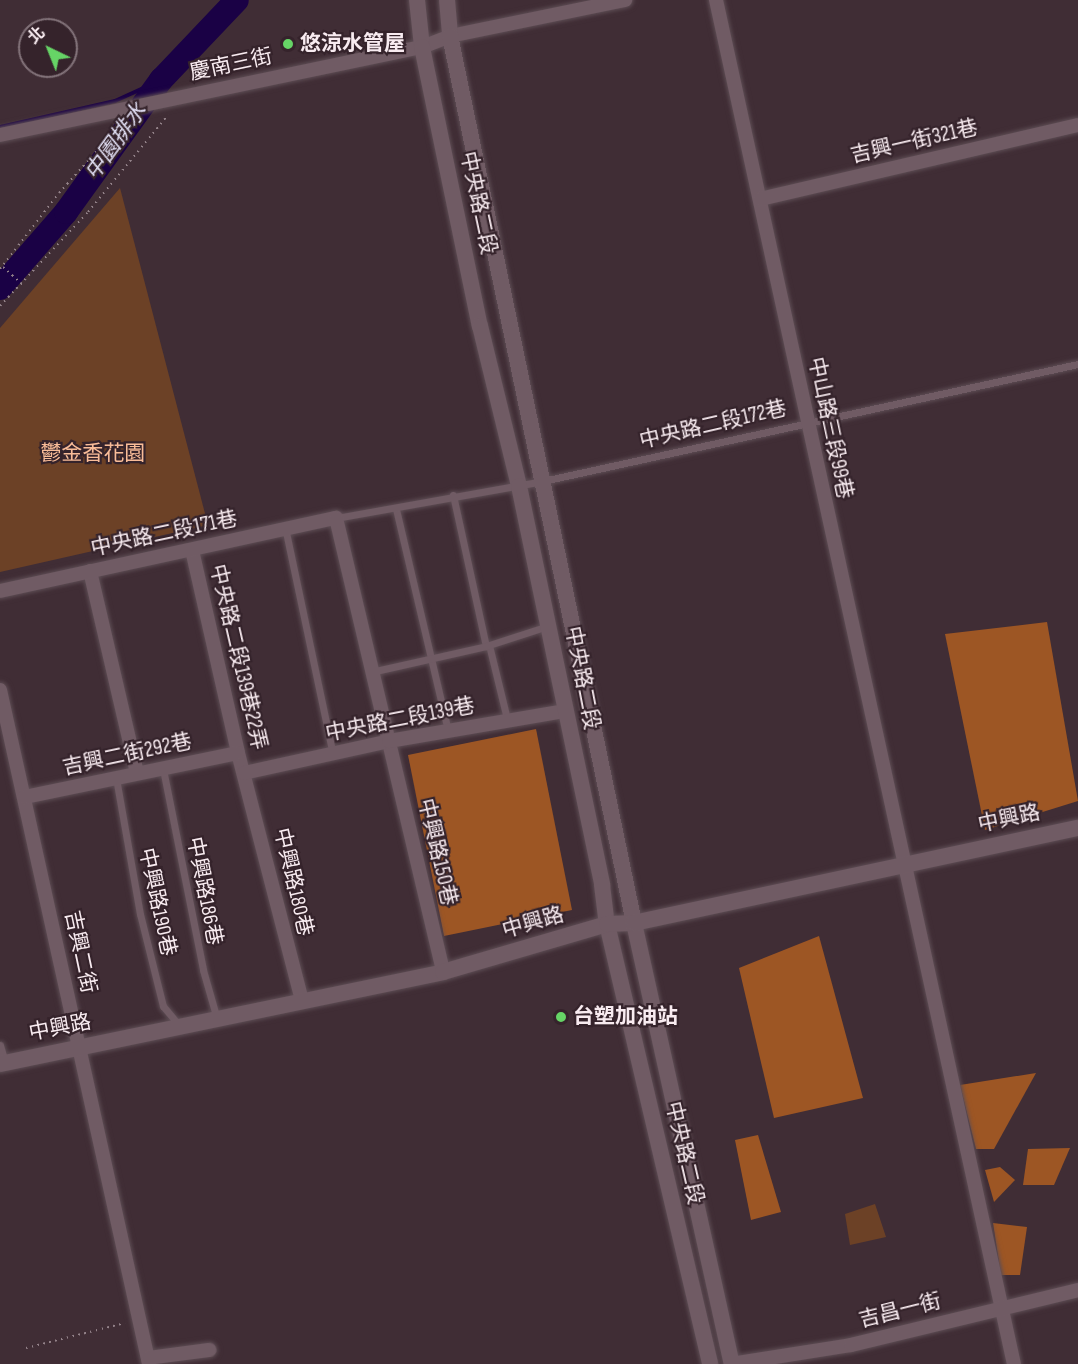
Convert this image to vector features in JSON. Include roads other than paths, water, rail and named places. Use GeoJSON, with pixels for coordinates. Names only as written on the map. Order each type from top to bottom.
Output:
{"type":"FeatureCollection","features":[{"type":"Feature","properties":{"kind":"street","name":"中央路二段"},"geometry":{"type":"LineString","coordinates":[[417,0],[436,41],[543,481],[634,923],[732,1364]]}},
{"type":"Feature","properties":{"kind":"street","name":"中央路二段"},"geometry":{"type":"LineString","coordinates":[[447,0],[436,41],[480,326],[519,486],[607,924],[710,1364]]}},
{"type":"Feature","properties":{"kind":"street","name":"慶南三街"},"geometry":{"type":"LineString","coordinates":[[0,135],[625,0]]}},
{"type":"Feature","properties":{"kind":"street","name":"中山路三段99巷"},"geometry":{"type":"LineString","coordinates":[[716,0],[1014,1364]]}},
{"type":"Feature","properties":{"kind":"street","name":"吉興一街321巷"},"geometry":{"type":"LineString","coordinates":[[760,199],[1078,125]]}},
{"type":"Feature","properties":{"kind":"street","name":"中央路二段171巷"},"geometry":{"type":"LineString","coordinates":[[0,591],[286,532],[336,518]]}},
{"type":"Feature","properties":{"kind":"street","name":"中興路150巷"},"geometry":{"type":"LineString","coordinates":[[336,518],[443,972]]}},
{"type":"Feature","properties":{"kind":"street","name":"中央路二段139巷22弄"},"geometry":{"type":"LineString","coordinates":[[192,550],[244,773]]}},
{"type":"Feature","properties":{"kind":"street"},"geometry":{"type":"LineString","coordinates":[[90,571],[137,773]]}},
{"type":"Feature","properties":{"kind":"street","name":"吉興二街"},"geometry":{"type":"LineString","coordinates":[[0,690],[148,1361]]}},
{"type":"Feature","properties":{"kind":"street","name":"中央路二段139巷"},"geometry":{"type":"LineString","coordinates":[[244,773],[389,741],[448,733],[507,719],[565,711]]}},
{"type":"Feature","properties":{"kind":"street","name":"吉興二街292巷"},"geometry":{"type":"LineString","coordinates":[[25,797],[238,753]]}},
{"type":"Feature","properties":{"kind":"street","name":"中興路180巷"},"geometry":{"type":"LineString","coordinates":[[244,773],[272,874],[281,928],[302,1000]]}},
{"type":"Feature","properties":{"kind":"street","name":"中興路"},"geometry":{"type":"LineString","coordinates":[[3,1063],[443,972],[607,924],[634,923],[1078,828]]}},
{"type":"Feature","properties":{"kind":"street","name":"吉昌一街"},"geometry":{"type":"LineString","coordinates":[[732,1364],[851,1345],[1078,1290]]}},
{"type":"Feature","properties":{"kind":"street"},"geometry":{"type":"LineString","coordinates":[[148,1361],[209,1350]]}},
{"type":"Feature","properties":{"kind":"lane","name":"中央路二段172巷"},"geometry":{"type":"LineString","coordinates":[[336,518],[396,509],[453,495],[519,486],[807,421],[1078,364]]}},
{"type":"Feature","properties":{"kind":"lane"},"geometry":{"type":"LineString","coordinates":[[453,495],[487,645],[507,719]]}},
{"type":"Feature","properties":{"kind":"lane"},"geometry":{"type":"LineString","coordinates":[[396,509],[448,733]]}},
{"type":"Feature","properties":{"kind":"lane"},"geometry":{"type":"LineString","coordinates":[[286,532],[333,755]]}},
{"type":"Feature","properties":{"kind":"lane"},"geometry":{"type":"LineString","coordinates":[[371,672],[487,645],[548,626]]}},
{"type":"Feature","properties":{"kind":"lane","name":"中興路186巷"},"geometry":{"type":"LineString","coordinates":[[163,769],[203,970],[217,1019]]}},
{"type":"Feature","properties":{"kind":"lane","name":"中興路190巷"},"geometry":{"type":"LineString","coordinates":[[116,778],[140,914],[163,1006],[180,1026]]}},
{"type":"Feature","properties":{"kind":"lane"},"geometry":{"type":"LineString","coordinates":[[0,1045],[3,1063]]}},
{"type":"Feature","properties":{"kind":"waterway","name":"中園排水"},"geometry":{"type":"LineString","coordinates":[[0,288],[66,212],[161,80],[237,0]]}},
{"type":"Feature","properties":{"kind":"waterway"},"geometry":{"type":"LineString","coordinates":[[0,127],[115,101],[161,80]]}},
{"type":"Feature","properties":{"kind":"place","name":"悠涼水管屋"},"geometry":{"type":"Point","coordinates":[288,44]}},
{"type":"Feature","properties":{"kind":"place","name":"台塑加油站"},"geometry":{"type":"Point","coordinates":[561,1017]}},
{"type":"Feature","properties":{"kind":"park label","name":"鬱金香花園"},"geometry":{"type":"Point","coordinates":[93,454]}}]}
